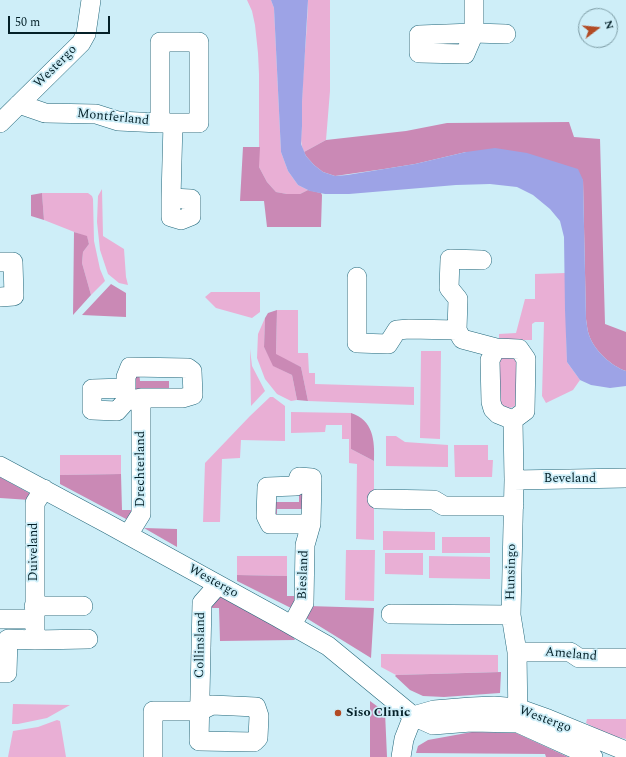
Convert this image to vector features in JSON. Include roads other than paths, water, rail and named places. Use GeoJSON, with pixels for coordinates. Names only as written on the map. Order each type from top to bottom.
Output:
{"type":"FeatureCollection","features":[{"type":"Feature","properties":{"kind":"street","name":"Westergo"},"geometry":{"type":"LineString","coordinates":[[0,123],[81,43],[86,34],[91,0]]}},
{"type":"Feature","properties":{"kind":"street"},"geometry":{"type":"LineString","coordinates":[[474,0],[474,33],[506,34]]}},
{"type":"Feature","properties":{"kind":"street","name":"Montferland"},"geometry":{"type":"LineString","coordinates":[[19,104],[45,113],[96,114],[118,121],[166,123],[172,198]]}},
{"type":"Feature","properties":{"kind":"street"},"geometry":{"type":"LineString","coordinates":[[482,260],[450,259],[449,288],[458,299],[457,330],[462,339],[496,348],[519,349],[526,359],[525,411],[513,420],[498,414],[491,402],[490,360],[496,348]]}},
{"type":"Feature","properties":{"kind":"street"},"geometry":{"type":"LineString","coordinates":[[0,262],[13,262],[14,296],[0,297]]}},
{"type":"Feature","properties":{"kind":"street"},"geometry":{"type":"LineString","coordinates":[[357,277],[357,343],[388,344],[397,330],[457,330]]}},
{"type":"Feature","properties":{"kind":"street","name":"Drechterland"},"geometry":{"type":"LineString","coordinates":[[128,535],[141,514],[131,396]]}},
{"type":"Feature","properties":{"kind":"street","name":"Hunsingo"},"geometry":{"type":"LineString","coordinates":[[513,420],[514,506],[511,615],[517,652],[518,716]]}},
{"type":"Feature","properties":{"kind":"street","name":"Westergo"},"geometry":{"type":"LineString","coordinates":[[0,466],[328,646],[413,716],[433,725],[518,716],[548,719],[626,751]]}},
{"type":"Feature","properties":{"kind":"street","name":"Beveland"},"geometry":{"type":"LineString","coordinates":[[514,480],[626,478]]}},
{"type":"Feature","properties":{"kind":"street","name":"Duiveland"},"geometry":{"type":"LineString","coordinates":[[35,640],[35,503],[44,489]]}},
{"type":"Feature","properties":{"kind":"street"},"geometry":{"type":"LineString","coordinates":[[377,499],[434,500],[444,506],[514,506]]}},
{"type":"Feature","properties":{"kind":"street","name":"Biesland"},"geometry":{"type":"LineString","coordinates":[[292,625],[304,603],[304,545],[311,524]]}},
{"type":"Feature","properties":{"kind":"street","name":"Collinsland"},"geometry":{"type":"LineString","coordinates":[[153,757],[153,711],[200,711],[202,603],[218,585]]}},
{"type":"Feature","properties":{"kind":"street"},"geometry":{"type":"LineString","coordinates":[[0,619],[34,612],[83,606]]}},
{"type":"Feature","properties":{"kind":"street"},"geometry":{"type":"LineString","coordinates":[[391,614],[511,615]]}},
{"type":"Feature","properties":{"kind":"street"},"geometry":{"type":"LineString","coordinates":[[0,673],[7,673],[8,639],[88,639]]}},
{"type":"Feature","properties":{"kind":"street","name":"Ameland"},"geometry":{"type":"LineString","coordinates":[[517,652],[570,652],[579,658],[626,658]]}},
{"type":"Feature","properties":{"kind":"street"},"geometry":{"type":"LineString","coordinates":[[400,757],[404,739],[413,716]]}},
{"type":"Feature","properties":{"kind":"street","name":"Westergo"},"geometry":{"type":"LineString","coordinates":[[518,716],[593,757]]}},
{"type":"Feature","properties":{"kind":"water"},"geometry":{"type":"Polygon","coordinates":[[[271,0],[308,0],[301,144],[306,156],[323,172],[335,176],[347,175],[415,164],[466,152],[495,148],[527,153],[578,169],[583,180],[586,319],[588,331],[591,341],[599,352],[620,369],[626,371],[626,386],[610,388],[591,385],[580,380],[567,362],[564,237],[560,221],[550,209],[533,195],[517,187],[490,184],[456,185],[349,194],[325,194],[310,191],[298,185],[288,171],[281,152],[274,8],[271,0]]]}},
{"type":"Feature","properties":{"kind":"place","name":"Siso Clinic"},"geometry":{"type":"Point","coordinates":[338,713]}}]}
